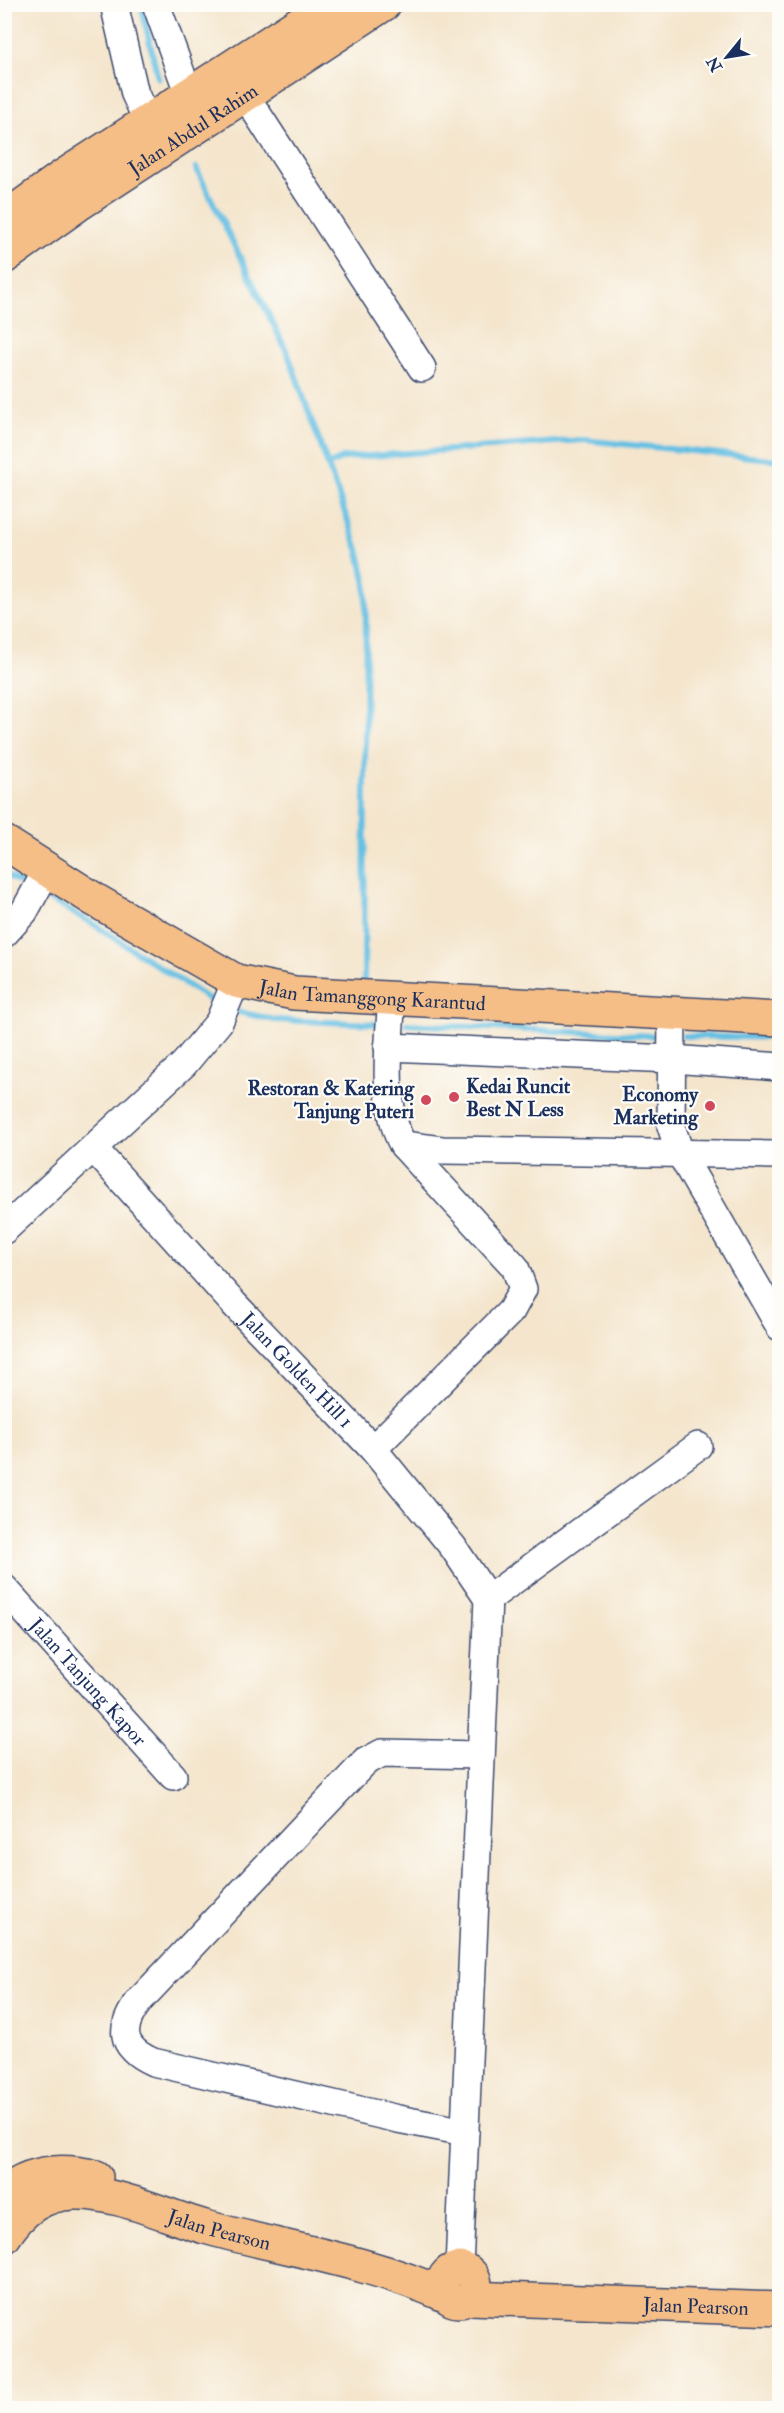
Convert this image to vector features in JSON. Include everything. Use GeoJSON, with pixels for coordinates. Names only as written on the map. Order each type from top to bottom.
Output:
{"type":"FeatureCollection","features":[{"type":"Feature","properties":{"kind":"main road","name":"Jalan Abdul Rahim"},"geometry":{"type":"LineString","coordinates":[[4,219],[329,4]]}},
{"type":"Feature","properties":{"kind":"main road","name":"Jalan Abdul Rahim"},"geometry":{"type":"LineString","coordinates":[[4,257],[77,205],[384,4]]}},
{"type":"Feature","properties":{"kind":"main road","name":"Jalan Tamanggong Karantud"},"geometry":{"type":"LineString","coordinates":[[4,842],[43,878],[236,981],[294,993],[780,1019]]}},
{"type":"Feature","properties":{"kind":"main road","name":"Jalan Pearson"},"geometry":{"type":"LineString","coordinates":[[4,2193],[30,2177],[51,2172],[77,2172],[277,2223],[459,2282],[780,2291]]}},
{"type":"Feature","properties":{"kind":"main road","name":"Jalan Pearson"},"geometry":{"type":"LineString","coordinates":[[4,2237],[16,2219],[41,2200],[58,2194],[93,2194],[206,2227],[401,2277],[780,2310]]}},
{"type":"Feature","properties":{"kind":"street"},"geometry":{"type":"LineString","coordinates":[[114,4],[135,94],[148,122]]}},
{"type":"Feature","properties":{"kind":"street"},"geometry":{"type":"LineString","coordinates":[[156,4],[189,95]]}},
{"type":"Feature","properties":{"kind":"street"},"geometry":{"type":"LineString","coordinates":[[245,95],[422,368]]}},
{"type":"Feature","properties":{"kind":"street"},"geometry":{"type":"LineString","coordinates":[[4,934],[24,912],[43,878]]}},
{"type":"Feature","properties":{"kind":"street"},"geometry":{"type":"LineString","coordinates":[[4,1230],[184,1064],[219,1022],[236,981]]}},
{"type":"Feature","properties":{"kind":"street"},"geometry":{"type":"LineString","coordinates":[[373,1449],[511,1311],[523,1289],[515,1267],[403,1145],[392,1119],[388,1047],[392,997]]}},
{"type":"Feature","properties":{"kind":"street"},"geometry":{"type":"LineString","coordinates":[[672,1012],[671,1126],[680,1153],[780,1327]]}},
{"type":"Feature","properties":{"kind":"street"},"geometry":{"type":"LineString","coordinates":[[388,1047],[672,1059],[780,1067]]}},
{"type":"Feature","properties":{"kind":"street"},"geometry":{"type":"LineString","coordinates":[[403,1145],[442,1150],[780,1155]]}},
{"type":"Feature","properties":{"kind":"street","name":"Jalan Golden Hill 1"},"geometry":{"type":"LineString","coordinates":[[94,1149],[234,1304],[373,1449],[446,1538],[488,1599]]}},
{"type":"Feature","properties":{"kind":"street"},"geometry":{"type":"LineString","coordinates":[[459,2282],[488,1599],[698,1446]]}},
{"type":"Feature","properties":{"kind":"street","name":"Jalan Tanjung Kapor"},"geometry":{"type":"LineString","coordinates":[[4,1588],[173,1776]]}},
{"type":"Feature","properties":{"kind":"street"},"geometry":{"type":"LineString","coordinates":[[465,2132],[398,2119],[153,2062],[139,2056],[130,2048],[125,2025],[130,2013],[148,1991],[365,1762],[382,1753],[482,1755]]}},
{"type":"Feature","properties":{"kind":"waterway"},"geometry":{"type":"LineString","coordinates":[[141,4],[158,78]]}},
{"type":"Feature","properties":{"kind":"waterway"},"geometry":{"type":"LineString","coordinates":[[196,168],[288,354],[359,552],[366,584],[364,986]]}},
{"type":"Feature","properties":{"kind":"waterway"},"geometry":{"type":"LineString","coordinates":[[328,465],[343,458],[583,440],[780,460]]}},
{"type":"Feature","properties":{"kind":"waterway"},"geometry":{"type":"LineString","coordinates":[[4,874],[29,888]]}},
{"type":"Feature","properties":{"kind":"waterway"},"geometry":{"type":"LineString","coordinates":[[41,895],[95,925],[213,1002]]}},
{"type":"Feature","properties":{"kind":"waterway"},"geometry":{"type":"LineString","coordinates":[[239,1012],[275,1020],[377,1024]]}},
{"type":"Feature","properties":{"kind":"waterway"},"geometry":{"type":"LineString","coordinates":[[406,1024],[658,1036]]}},
{"type":"Feature","properties":{"kind":"waterway"},"geometry":{"type":"LineString","coordinates":[[684,1036],[780,1038]]}},
{"type":"Feature","properties":{"kind":"place","name":"Kedai Runcit Best N Less"},"geometry":{"type":"Point","coordinates":[454,1097]}},
{"type":"Feature","properties":{"kind":"place","name":"Restoran & Katering Tanjung Puteri"},"geometry":{"type":"Point","coordinates":[426,1100]}},
{"type":"Feature","properties":{"kind":"place","name":"Economy Marketing"},"geometry":{"type":"Point","coordinates":[710,1106]}}]}
